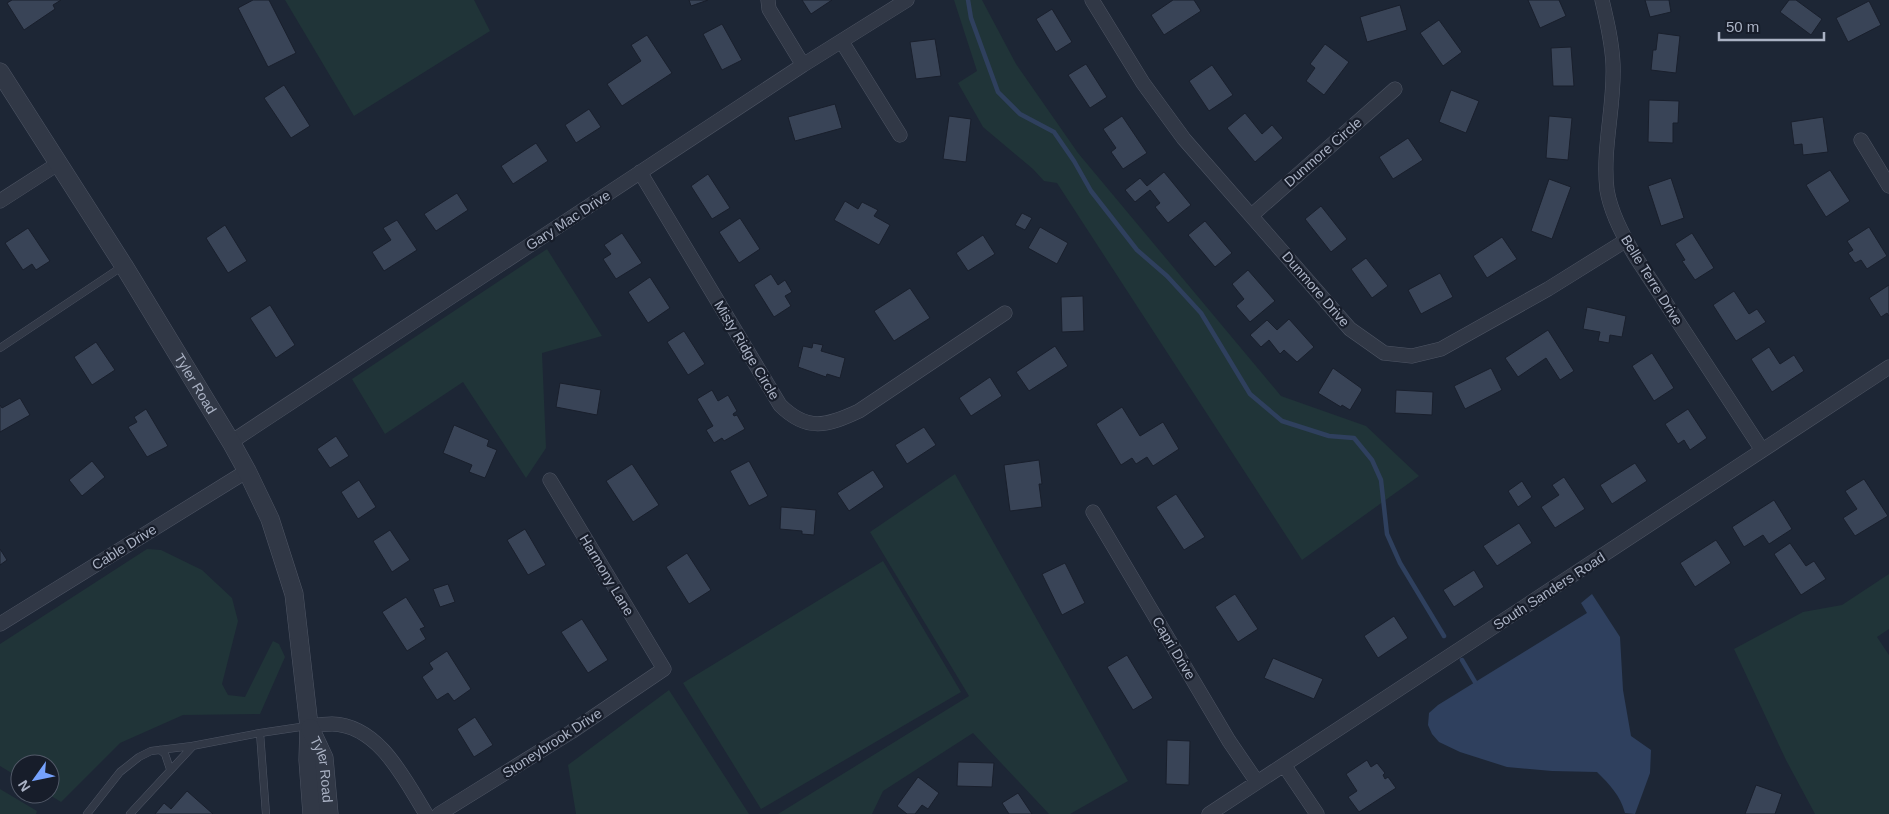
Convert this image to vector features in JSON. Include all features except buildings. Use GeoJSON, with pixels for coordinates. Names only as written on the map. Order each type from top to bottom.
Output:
{"type":"FeatureCollection","features":[{"type":"Feature","properties":{"kind":"street"},"geometry":{"type":"LineString","coordinates":[[768,0],[769,9],[803,65]]}},
{"type":"Feature","properties":{"kind":"street","name":"Gary Mac Drive"},"geometry":{"type":"LineString","coordinates":[[231,442],[803,65],[907,0]]}},
{"type":"Feature","properties":{"kind":"street","name":"Belle Terre Drive"},"geometry":{"type":"LineString","coordinates":[[1602,0],[1610,35],[1613,65],[1607,190],[1614,215],[1625,241],[1762,450]]}},
{"type":"Feature","properties":{"kind":"street","name":"Dunmore Drive"},"geometry":{"type":"LineString","coordinates":[[1096,2],[1143,83],[1184,139],[1350,328],[1384,353],[1412,356],[1441,349],[1548,289],[1625,241]]}},
{"type":"Feature","properties":{"kind":"street"},"geometry":{"type":"LineString","coordinates":[[842,42],[900,135]]}},
{"type":"Feature","properties":{"kind":"street","name":"Tyler Road"},"geometry":{"type":"LineString","coordinates":[[0,72],[124,266],[231,442],[270,519],[294,594],[309,726],[308,760],[312,814]]}},
{"type":"Feature","properties":{"kind":"street","name":"Dunmore Circle"},"geometry":{"type":"LineString","coordinates":[[1252,215],[1395,89]]}},
{"type":"Feature","properties":{"kind":"street"},"geometry":{"type":"LineString","coordinates":[[1861,140],[1889,186]]}},
{"type":"Feature","properties":{"kind":"street"},"geometry":{"type":"LineString","coordinates":[[0,201],[59,163]]}},
{"type":"Feature","properties":{"kind":"street","name":"Misty Ridge Circle"},"geometry":{"type":"LineString","coordinates":[[640,172],[780,405],[792,417],[806,422],[822,424],[840,420],[859,411],[1006,313]]}},
{"type":"Feature","properties":{"kind":"street","name":"South Sanders Road"},"geometry":{"type":"LineString","coordinates":[[1209,814],[1889,367]]}},
{"type":"Feature","properties":{"kind":"street","name":"Cable Drive"},"geometry":{"type":"LineString","coordinates":[[0,624],[247,471]]}},
{"type":"Feature","properties":{"kind":"street","name":"Harmony Lane"},"geometry":{"type":"LineString","coordinates":[[550,480],[664,669]]}},
{"type":"Feature","properties":{"kind":"street","name":"Capri Drive"},"geometry":{"type":"LineString","coordinates":[[1093,512],[1224,732],[1257,782]]}},
{"type":"Feature","properties":{"kind":"street","name":"Stoneybrook Drive"},"geometry":{"type":"LineString","coordinates":[[439,814],[571,732],[664,669]]}},
{"type":"Feature","properties":{"kind":"street"},"geometry":{"type":"LineString","coordinates":[[309,726],[334,724],[353,729],[371,739],[386,753],[401,772],[426,814]]}},
{"type":"Feature","properties":{"kind":"street","name":"Tyler Road"},"geometry":{"type":"LineString","coordinates":[[309,726],[324,758],[329,814]]}},
{"type":"Feature","properties":{"kind":"street"},"geometry":{"type":"LineString","coordinates":[[1284,765],[1317,814]]}},
{"type":"Feature","properties":{"kind":"lane"},"geometry":{"type":"LineString","coordinates":[[0,348],[124,266]]}},
{"type":"Feature","properties":{"kind":"lane"},"geometry":{"type":"LineString","coordinates":[[87,814],[120,772],[138,757],[151,751],[309,726]]}},
{"type":"Feature","properties":{"kind":"lane"},"geometry":{"type":"LineString","coordinates":[[260,733],[266,814]]}},
{"type":"Feature","properties":{"kind":"lane"},"geometry":{"type":"LineString","coordinates":[[130,814],[192,746]]}},
{"type":"Feature","properties":{"kind":"lane"},"geometry":{"type":"LineString","coordinates":[[160,750],[165,754],[170,769]]}},
{"type":"Feature","properties":{"kind":"green space"},"geometry":{"type":"Polygon","coordinates":[[[285,0],[474,0],[490,31],[354,116],[285,0]]]}},
{"type":"Feature","properties":{"kind":"green space"},"geometry":{"type":"Polygon","coordinates":[[[954,0],[982,0],[1016,64],[1078,153],[1281,396],[1366,426],[1419,476],[1302,560],[1057,183],[1044,181],[1033,169],[983,127],[958,83],[977,71],[954,0]]]}},
{"type":"Feature","properties":{"kind":"green space"},"geometry":{"type":"Polygon","coordinates":[[[547,249],[602,336],[542,353],[546,448],[526,478],[463,382],[385,434],[352,379],[547,249]]]}},
{"type":"Feature","properties":{"kind":"green space"},"geometry":{"type":"Polygon","coordinates":[[[955,474],[1128,781],[1070,814],[1049,814],[973,733],[883,791],[872,814],[778,814],[969,696],[870,532],[955,474]]]}},
{"type":"Feature","properties":{"kind":"green space"},"geometry":{"type":"Polygon","coordinates":[[[147,549],[161,550],[202,570],[232,598],[238,621],[222,684],[228,695],[245,697],[273,641],[279,644],[285,657],[260,714],[183,715],[120,743],[61,802],[60,754],[10,754],[10,772],[0,766],[0,644],[147,549]]]}},
{"type":"Feature","properties":{"kind":"green space"},"geometry":{"type":"Polygon","coordinates":[[[883,561],[961,692],[761,809],[683,683],[883,561]]]}},
{"type":"Feature","properties":{"kind":"green space"},"geometry":{"type":"Polygon","coordinates":[[[1889,574],[1889,629],[1877,637],[1889,655],[1889,814],[1815,814],[1786,760],[1734,649],[1803,612],[1842,605],[1889,574]]]}},
{"type":"Feature","properties":{"kind":"green space"},"geometry":{"type":"Polygon","coordinates":[[[669,690],[749,814],[576,814],[568,765],[669,690]]]}},
{"type":"Feature","properties":{"kind":"green space"},"geometry":{"type":"Polygon","coordinates":[[[0,789],[10,795],[10,804],[25,804],[37,811],[36,814],[0,814],[0,789]]]}},
{"type":"Feature","properties":{"kind":"water"},"geometry":{"type":"Polygon","coordinates":[[[1592,594],[1620,637],[1623,690],[1631,736],[1651,750],[1650,773],[1635,814],[1625,813],[1617,796],[1597,772],[1507,767],[1460,752],[1439,742],[1432,734],[1428,725],[1429,713],[1438,705],[1587,613],[1581,603],[1592,594]]]}},
{"type":"Feature","properties":{"kind":"waterway"},"geometry":{"type":"LineString","coordinates":[[968,0],[971,18],[998,92],[1020,114],[1054,132],[1074,161],[1091,191],[1137,250],[1167,276],[1201,313],[1250,394],[1282,421],[1329,436],[1354,438],[1372,460],[1381,480],[1387,534],[1400,563],[1444,636]]}},
{"type":"Feature","properties":{"kind":"waterway"},"geometry":{"type":"LineString","coordinates":[[1462,660],[1475,682]]}}]}
